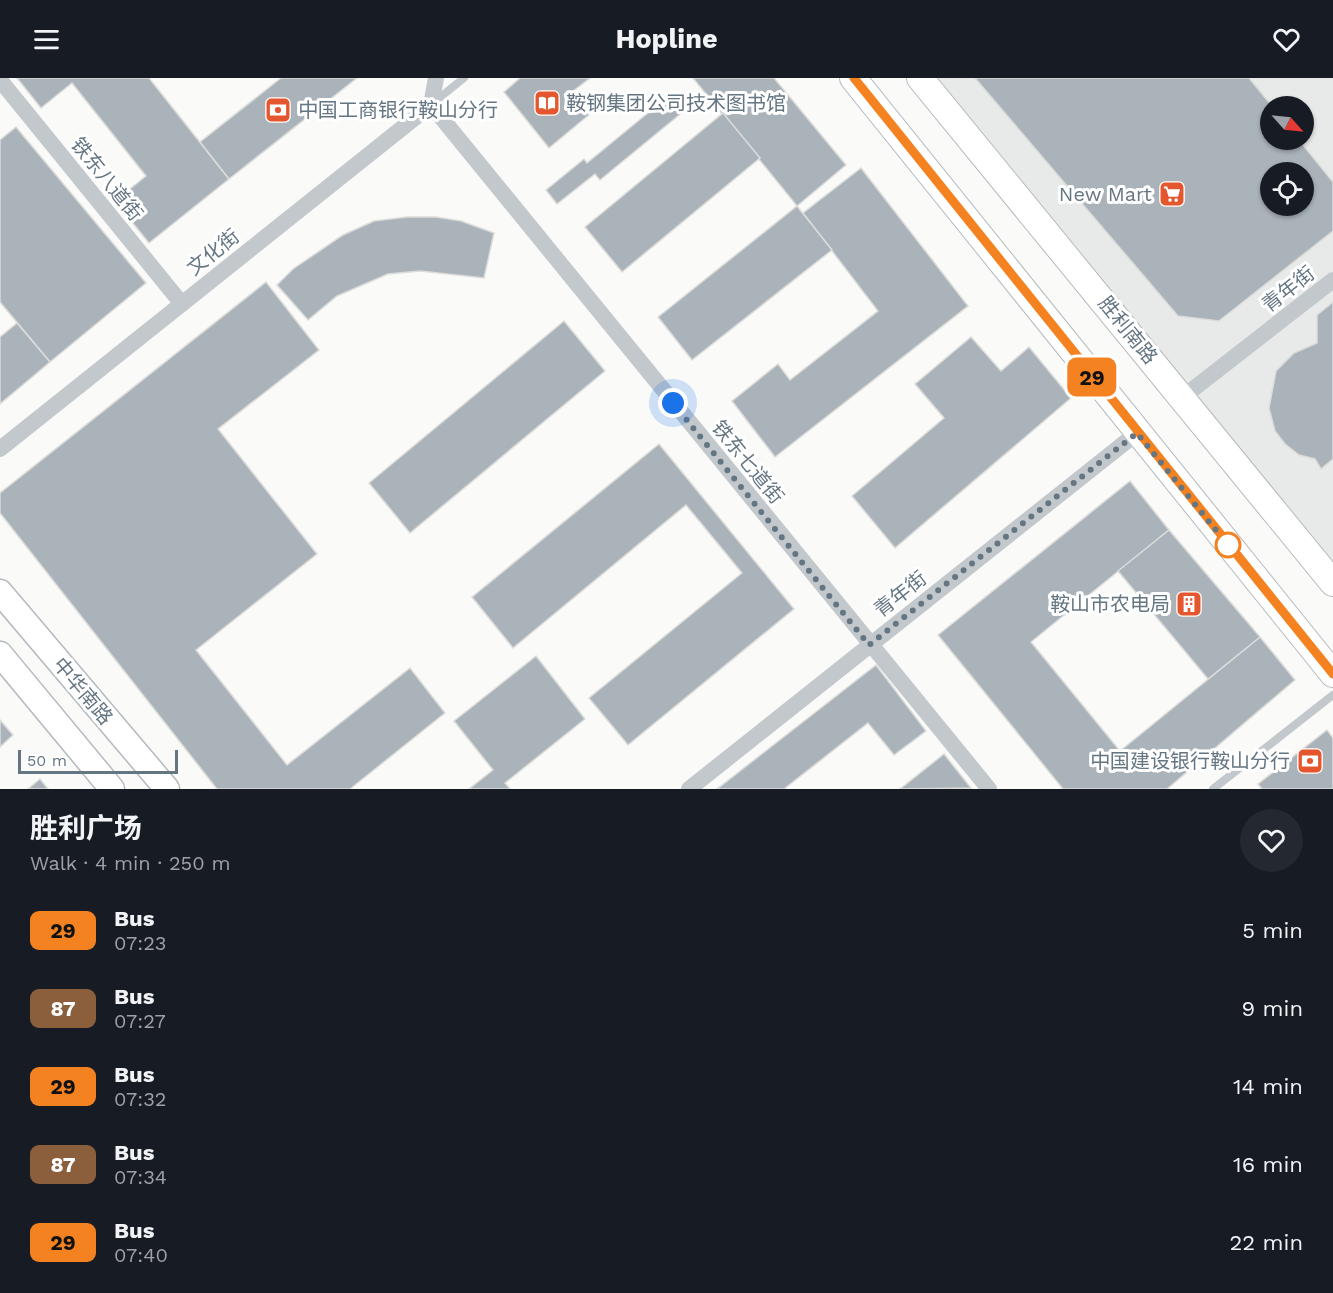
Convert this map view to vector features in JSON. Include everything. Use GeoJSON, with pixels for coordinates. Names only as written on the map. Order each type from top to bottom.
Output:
{"type":"FeatureCollection","features":[{"type":"Feature","properties":{"kind":"main road"},"geometry":{"type":"LineString","coordinates":[[854,78],[1137,433],[1333,674]]}},
{"type":"Feature","properties":{"kind":"main road","name":"胜利南路"},"geometry":{"type":"LineString","coordinates":[[920,78],[1333,583]]}},
{"type":"Feature","properties":{"kind":"main road","name":"中华南路"},"geometry":{"type":"LineString","coordinates":[[0,592],[167,789]]}},
{"type":"Feature","properties":{"kind":"main road"},"geometry":{"type":"LineString","coordinates":[[0,654],[112,789]]}},
{"type":"Feature","properties":{"kind":"street"},"geometry":{"type":"LineString","coordinates":[[430,105],[436,78]]}},
{"type":"Feature","properties":{"kind":"street","name":"铁东八道街"},"geometry":{"type":"LineString","coordinates":[[0,80],[182,304]]}},
{"type":"Feature","properties":{"kind":"street","name":"文化街"},"geometry":{"type":"LineString","coordinates":[[0,449],[430,105]]}},
{"type":"Feature","properties":{"kind":"street","name":"铁东七道街"},"geometry":{"type":"LineString","coordinates":[[430,105],[989,789]]}},
{"type":"Feature","properties":{"kind":"street","name":"青年街"},"geometry":{"type":"LineString","coordinates":[[1183,397],[1333,280]]}},
{"type":"Feature","properties":{"kind":"street","name":"青年街"},"geometry":{"type":"LineString","coordinates":[[689,789],[1137,433]]}},
{"type":"Feature","properties":{"kind":"lane"},"geometry":{"type":"LineString","coordinates":[[430,105],[464,78]]}},
{"type":"Feature","properties":{"kind":"lane"},"geometry":{"type":"LineString","coordinates":[[1213,789],[1333,696]]}},
{"type":"Feature","properties":{"kind":"shaded area"},"geometry":{"type":"Polygon","coordinates":[[[938,78],[1333,78],[1333,564],[938,78]]]}},
{"type":"Feature","properties":{"kind":"building"},"geometry":{"type":"Polygon","coordinates":[[[17,78],[149,78],[229,179],[149,243],[115,201],[146,176],[72,83],[41,108],[17,78]]]}},
{"type":"Feature","properties":{"kind":"building","name":"中国工商银行鞍山分行"},"geometry":{"type":"Polygon","coordinates":[[[281,78],[357,78],[229,179],[200,142],[281,78]]]}},
{"type":"Feature","properties":{"kind":"building","name":"鞍钢集团公司技术图书馆"},"geometry":{"type":"Polygon","coordinates":[[[520,78],[590,78],[572,92],[590,114],[549,148],[504,92],[520,78]]]}},
{"type":"Feature","properties":{"kind":"building"},"geometry":{"type":"Polygon","coordinates":[[[693,78],[774,78],[846,165],[797,206],[693,78]]]}},
{"type":"Feature","properties":{"kind":"building","name":"New Mart"},"geometry":{"type":"Polygon","coordinates":[[[975,78],[1249,78],[1264,96],[1260,96],[1260,150],[1307,150],[1333,182],[1333,231],[1219,321],[1178,316],[975,78]]]}},
{"type":"Feature","properties":{"kind":"building"},"geometry":{"type":"Polygon","coordinates":[[[671,94],[684,111],[600,180],[595,174],[557,204],[546,190],[584,159],[587,163],[671,94]]]}},
{"type":"Feature","properties":{"kind":"building"},"geometry":{"type":"Polygon","coordinates":[[[723,113],[760,158],[622,272],[585,227],[723,113]]]}},
{"type":"Feature","properties":{"kind":"building"},"geometry":{"type":"Polygon","coordinates":[[[16,127],[146,283],[50,362],[0,302],[0,140],[16,127]]]}},
{"type":"Feature","properties":{"kind":"building"},"geometry":{"type":"Polygon","coordinates":[[[861,168],[968,306],[775,457],[732,401],[778,364],[790,380],[878,311],[803,213],[861,168]]]}},
{"type":"Feature","properties":{"kind":"building"},"geometry":{"type":"Polygon","coordinates":[[[797,206],[832,250],[692,360],[658,317],[797,206]]]}},
{"type":"Feature","properties":{"kind":"building"},"geometry":{"type":"Polygon","coordinates":[[[407,217],[436,217],[461,221],[494,233],[484,278],[420,271],[388,274],[337,296],[308,320],[277,285],[293,269],[343,235],[374,221],[407,217]]]}},
{"type":"Feature","properties":{"kind":"building"},"geometry":{"type":"Polygon","coordinates":[[[266,282],[319,350],[218,429],[317,554],[196,650],[287,765],[410,668],[445,713],[350,789],[217,789],[0,513],[0,493],[266,282]]]}},
{"type":"Feature","properties":{"kind":"building"},"geometry":{"type":"Polygon","coordinates":[[[1333,302],[1333,459],[1321,469],[1315,459],[1299,455],[1285,444],[1275,431],[1269,408],[1276,371],[1294,353],[1317,343],[1317,315],[1333,302]]]}},
{"type":"Feature","properties":{"kind":"building"},"geometry":{"type":"Polygon","coordinates":[[[564,321],[605,371],[410,533],[369,483],[564,321]]]}},
{"type":"Feature","properties":{"kind":"building"},"geometry":{"type":"Polygon","coordinates":[[[17,323],[50,362],[0,404],[0,337],[17,323]]]}},
{"type":"Feature","properties":{"kind":"building"},"geometry":{"type":"Polygon","coordinates":[[[971,337],[1001,371],[1029,347],[1071,398],[895,548],[852,496],[944,418],[915,384],[971,337]]]}},
{"type":"Feature","properties":{"kind":"building"},"geometry":{"type":"Polygon","coordinates":[[[659,444],[794,609],[628,745],[589,698],[742,573],[686,505],[513,648],[472,597],[659,444]]]}},
{"type":"Feature","properties":{"kind":"building"},"geometry":{"type":"Polygon","coordinates":[[[1130,481],[1169,530],[1031,642],[1120,751],[1260,637],[1295,680],[1167,789],[1063,789],[938,635],[1130,481]]]}},
{"type":"Feature","properties":{"kind":"building","name":"鞍山市农电局"},"geometry":{"type":"Polygon","coordinates":[[[1169,530],[1260,637],[1208,679],[1118,571],[1169,530]]]}},
{"type":"Feature","properties":{"kind":"building"},"geometry":{"type":"Polygon","coordinates":[[[536,656],[585,719],[505,783],[510,789],[469,789],[493,770],[454,721],[536,656]]]}},
{"type":"Feature","properties":{"kind":"building"},"geometry":{"type":"Polygon","coordinates":[[[876,665],[926,731],[894,755],[868,723],[784,789],[717,789],[876,665]]]}},
{"type":"Feature","properties":{"kind":"building"},"geometry":{"type":"Polygon","coordinates":[[[0,720],[13,735],[0,747],[0,720]]]}},
{"type":"Feature","properties":{"kind":"building","name":"中国建设银行鞍山分行"},"geometry":{"type":"Polygon","coordinates":[[[1327,730],[1333,738],[1333,789],[1262,789],[1258,784],[1327,730]]]}},
{"type":"Feature","properties":{"kind":"building"},"geometry":{"type":"Polygon","coordinates":[[[944,754],[971,788],[900,789],[944,754]]]}},
{"type":"Feature","properties":{"kind":"building"},"geometry":{"type":"Polygon","coordinates":[[[40,779],[48,789],[28,789],[40,779]]]}},
{"type":"Feature","properties":{"kind":"bus line","name":"29"},"geometry":{"type":"LineString","coordinates":[[854,78],[1333,674]]}},
{"type":"Feature","properties":{"kind":"place","name":"鞍钢集团公司技术图书馆"},"geometry":{"type":"Point","coordinates":[547,103]}},
{"type":"Feature","properties":{"kind":"place","name":"中国工商银行鞍山分行"},"geometry":{"type":"Point","coordinates":[278,110]}},
{"type":"Feature","properties":{"kind":"place","name":"New Mart"},"geometry":{"type":"Point","coordinates":[1172,194]}},
{"type":"Feature","properties":{"kind":"place","name":"鞍山市农电局"},"geometry":{"type":"Point","coordinates":[1189,604]}},
{"type":"Feature","properties":{"kind":"place","name":"中国建设银行鞍山分行"},"geometry":{"type":"Point","coordinates":[1310,761]}},
{"type":"Feature","properties":{"kind":"route"},"geometry":{"type":"LineString","coordinates":[[673,403],[869,645],[1137,433],[1228,545]]}}]}
